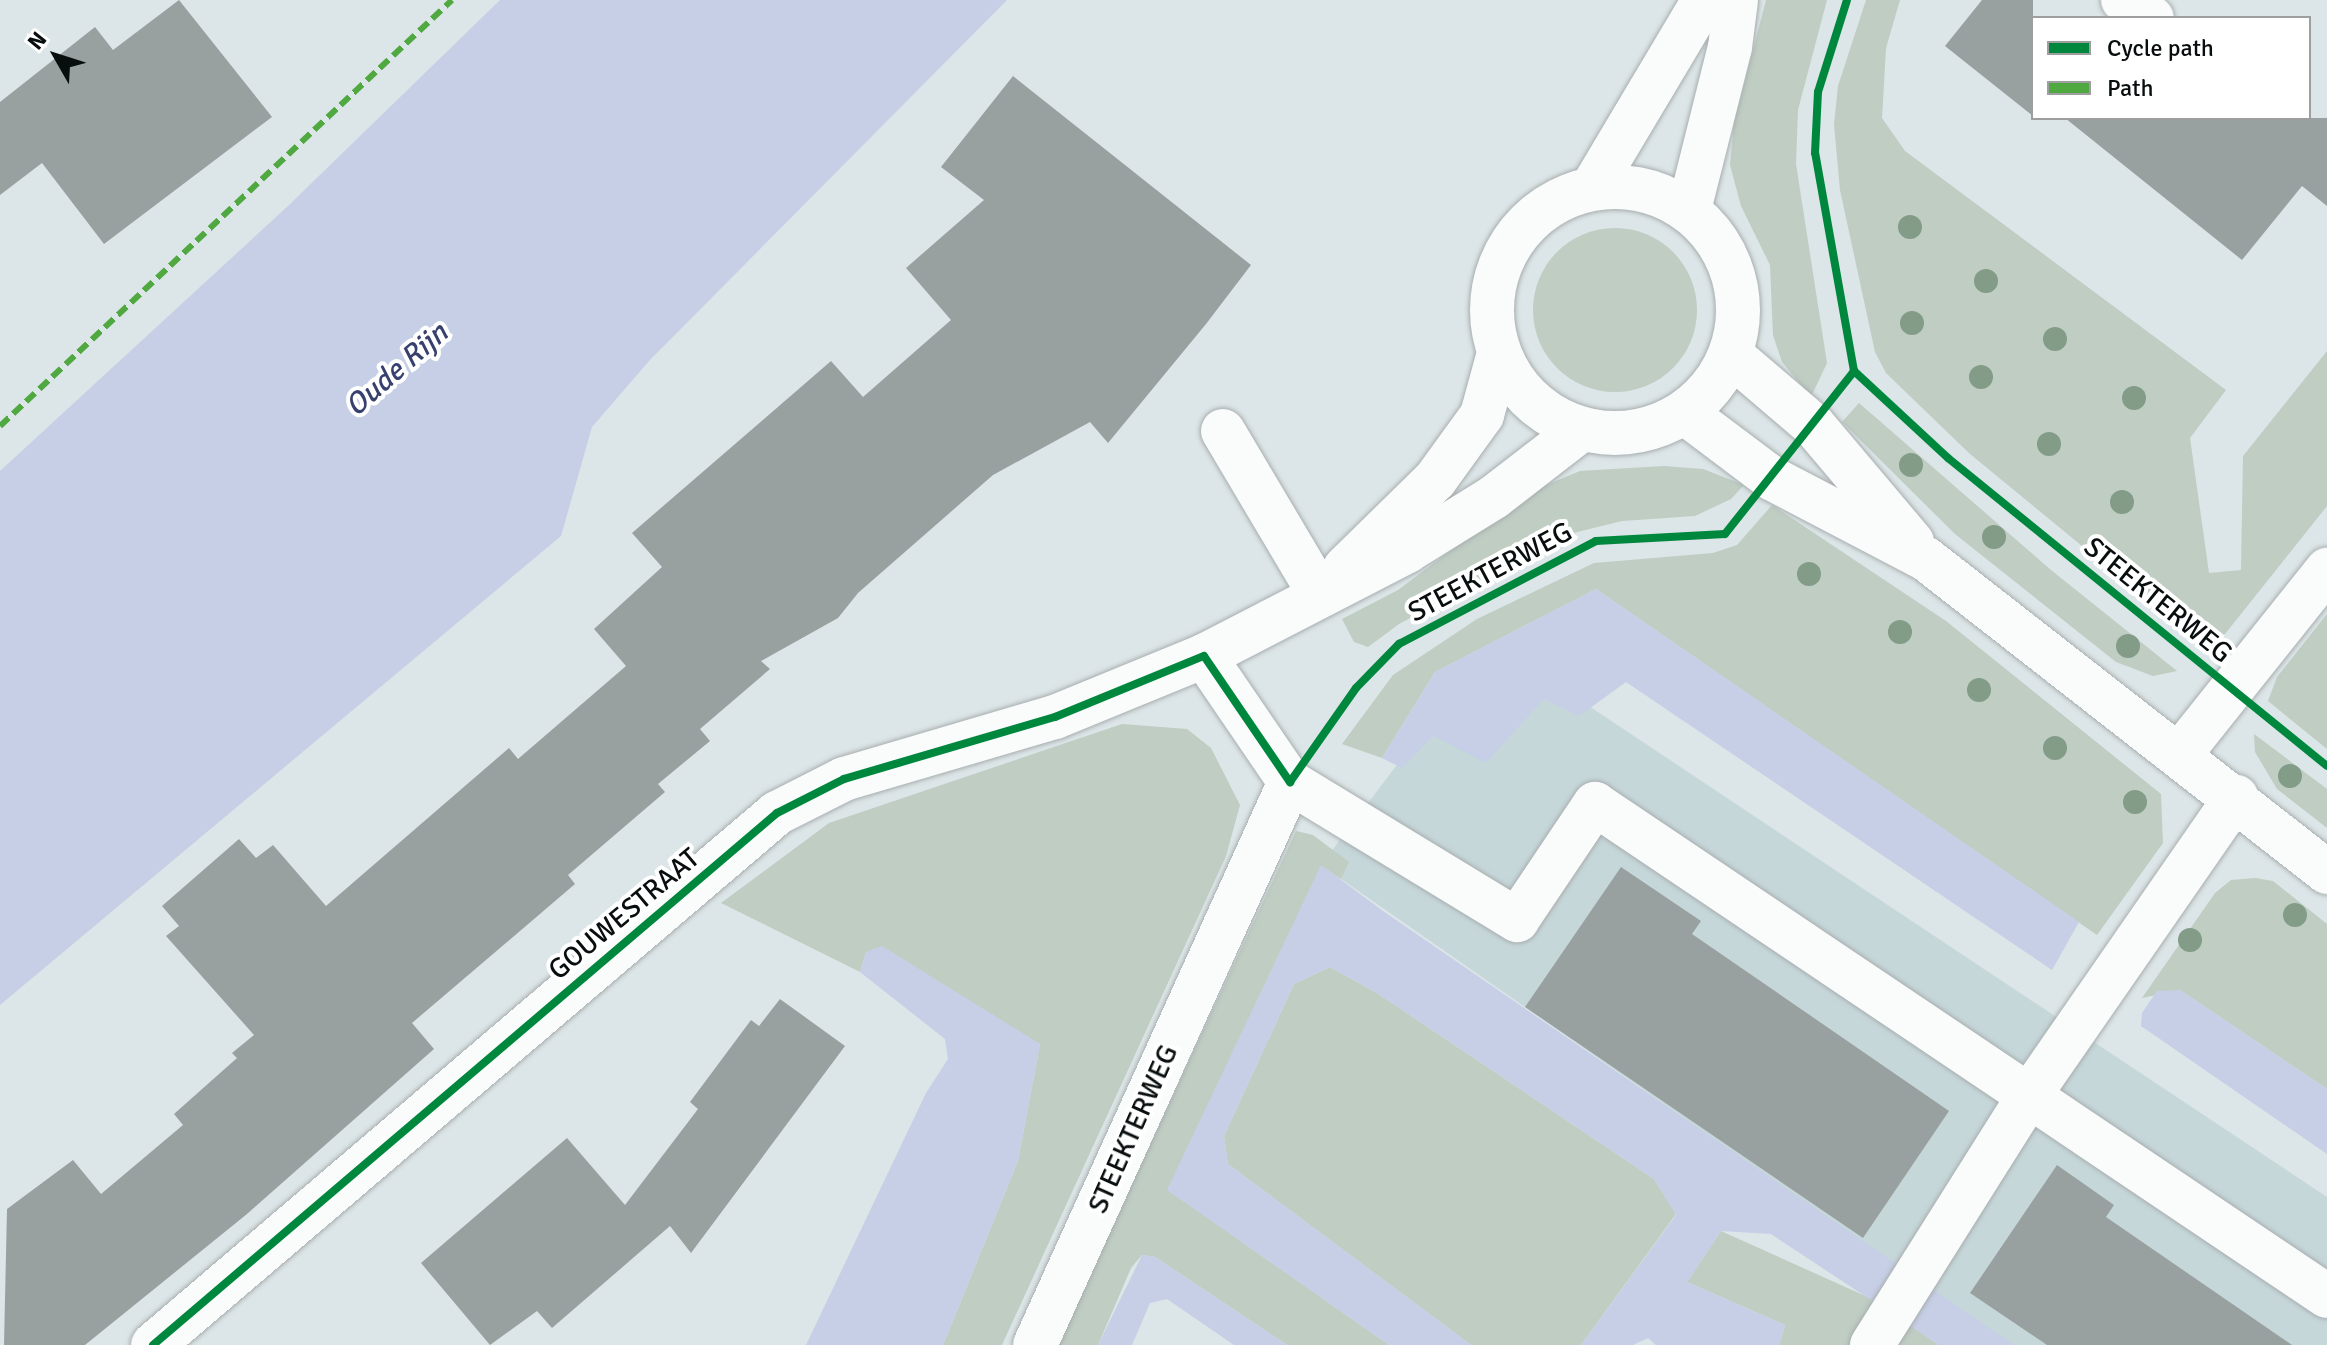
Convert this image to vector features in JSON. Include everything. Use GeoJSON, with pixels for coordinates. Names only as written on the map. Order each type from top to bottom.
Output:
{"type":"FeatureCollection","features":[{"type":"Feature","properties":{"kind":"street"},"geometry":{"type":"LineString","coordinates":[[1592,188],[1704,0]]}},
{"type":"Feature","properties":{"kind":"street"},"geometry":{"type":"LineString","coordinates":[[1689,210],[1730,47],[1736,0]]}},
{"type":"Feature","properties":{"kind":"street"},"geometry":{"type":"LineString","coordinates":[[2123,0],[2149,16]]}},
{"type":"Feature","properties":{"kind":"street"},"geometry":{"type":"LineString","coordinates":[[1592,188],[1644,189],[1689,210],[1713,232],[1729,261],[1738,292],[1731,355],[1712,387],[1685,413],[1652,428],[1617,433],[1582,429],[1546,413],[1518,386],[1499,353],[1492,319],[1494,282],[1507,249],[1530,221],[1558,199],[1592,188]]}},
{"type":"Feature","properties":{"kind":"street","name":"STEEKTERWEG"},"geometry":{"type":"LineString","coordinates":[[1319,593],[1435,480],[1482,415],[1499,353]]}},
{"type":"Feature","properties":{"kind":"street"},"geometry":{"type":"LineString","coordinates":[[1731,355],[1814,426],[1926,559]]}},
{"type":"Feature","properties":{"kind":"street"},"geometry":{"type":"LineString","coordinates":[[1685,413],[1773,479],[1926,559],[2236,797],[2327,872]]}},
{"type":"Feature","properties":{"kind":"street","name":"STEEKTERWEG"},"geometry":{"type":"LineString","coordinates":[[1204,656],[1444,528],[1582,429]]}},
{"type":"Feature","properties":{"kind":"street"},"geometry":{"type":"LineString","coordinates":[[1223,431],[1319,593]]}},
{"type":"Feature","properties":{"kind":"street"},"geometry":{"type":"LineString","coordinates":[[2180,754],[2327,570]]}},
{"type":"Feature","properties":{"kind":"street"},"geometry":{"type":"LineString","coordinates":[[1204,656],[1290,782],[1517,920],[1595,804],[2327,1296]]}},
{"type":"Feature","properties":{"kind":"street","name":"GOUWESTRAAT"},"geometry":{"type":"LineString","coordinates":[[153,1345],[777,813],[844,779],[1055,717],[1204,656]]}},
{"type":"Feature","properties":{"kind":"street","name":"STEEKTERWEG"},"geometry":{"type":"LineString","coordinates":[[1035,1345],[1290,782]]}},
{"type":"Feature","properties":{"kind":"street"},"geometry":{"type":"LineString","coordinates":[[1872,1345],[2029,1096],[2236,797]]}},
{"type":"Feature","properties":{"kind":"shaded area"},"geometry":{"type":"Polygon","coordinates":[[[1766,0],[1827,0],[1798,110],[1796,164],[1827,363],[1811,397],[1782,362],[1773,335],[1770,265],[1741,206],[1730,165],[1734,123],[1766,0]]]}},
{"type":"Feature","properties":{"kind":"shaded area"},"geometry":{"type":"Polygon","coordinates":[[[1866,0],[1900,0],[1886,48],[1882,118],[1905,151],[2226,390],[2190,438],[2209,573],[2241,570],[2243,456],[2327,351],[2327,506],[2225,634],[2205,647],[1970,454],[1886,373],[1875,352],[1840,190],[1834,124],[1838,86],[1866,0]]]}},
{"type":"Feature","properties":{"kind":"shaded area"},"geometry":{"type":"Polygon","coordinates":[[[1615,228],[1646,235],[1673,252],[1690,279],[1697,310],[1690,341],[1673,368],[1646,385],[1615,392],[1584,385],[1557,368],[1540,341],[1533,310],[1540,279],[1557,252],[1584,235],[1615,228]]]}},
{"type":"Feature","properties":{"kind":"shaded area"},"geometry":{"type":"Polygon","coordinates":[[[1859,403],[2051,570],[2177,671],[2153,676],[2116,662],[1955,534],[1842,422],[1859,403]]]}},
{"type":"Feature","properties":{"kind":"shaded area"},"geometry":{"type":"Polygon","coordinates":[[[1664,466],[1703,469],[1744,485],[1731,499],[1695,516],[1622,521],[1565,535],[1399,624],[1368,647],[1354,642],[1342,619],[1398,590],[1529,492],[1580,471],[1664,466]]]}},
{"type":"Feature","properties":{"kind":"shaded area"},"geometry":{"type":"Polygon","coordinates":[[[1772,505],[1946,621],[2161,794],[2163,843],[2097,935],[1596,589],[1435,672],[1382,758],[1342,744],[1393,675],[1477,619],[1594,563],[1713,553],[1737,545],[1772,505]]]}},
{"type":"Feature","properties":{"kind":"shaded area"},"geometry":{"type":"Polygon","coordinates":[[[2327,614],[2327,749],[2268,701],[2277,677],[2327,614]]]}},
{"type":"Feature","properties":{"kind":"shaded area"},"geometry":{"type":"Polygon","coordinates":[[[1491,641],[2327,1197],[2327,1345],[2010,1345],[1321,865],[1491,641]]]}},
{"type":"Feature","properties":{"kind":"shaded area"},"geometry":{"type":"Polygon","coordinates":[[[1122,724],[1187,729],[1211,748],[1240,805],[1226,856],[1002,1345],[943,1345],[1018,1161],[1040,1044],[866,952],[860,972],[721,903],[829,823],[1122,724]]]}},
{"type":"Feature","properties":{"kind":"shaded area"},"geometry":{"type":"Polygon","coordinates":[[[2254,734],[2327,789],[2327,828],[2277,789],[2255,752],[2254,734]]]}},
{"type":"Feature","properties":{"kind":"shaded area"},"geometry":{"type":"Polygon","coordinates":[[[1296,831],[1313,835],[1349,862],[1341,879],[1321,866],[1168,1190],[1389,1345],[1287,1345],[1155,1257],[1142,1255],[1131,1268],[1098,1345],[1057,1345],[1296,831]]]}},
{"type":"Feature","properties":{"kind":"shaded area"},"geometry":{"type":"Polygon","coordinates":[[[2255,878],[2273,881],[2327,924],[2327,1089],[2180,990],[2142,998],[2215,893],[2231,880],[2255,878]]]}},
{"type":"Feature","properties":{"kind":"shaded area"},"geometry":{"type":"Polygon","coordinates":[[[1330,967],[1377,993],[1654,1179],[1676,1214],[1581,1345],[1471,1345],[1228,1164],[1224,1136],[1294,984],[1330,967]]]}},
{"type":"Feature","properties":{"kind":"shaded area"},"geometry":{"type":"Polygon","coordinates":[[[1721,1231],[1872,1299],[1939,1345],[1779,1345],[1785,1325],[1687,1282],[1721,1231]]]}},
{"type":"Feature","properties":{"kind":"water","name":"Oude Rijn"},"geometry":{"type":"Polygon","coordinates":[[[500,0],[1007,0],[649,361],[592,427],[561,536],[0,1005],[0,471],[288,206],[500,0]]]}},
{"type":"Feature","properties":{"kind":"water"},"geometry":{"type":"Polygon","coordinates":[[[1596,589],[2079,922],[2052,970],[1626,682],[1579,716],[1544,699],[1486,763],[1433,736],[1402,768],[1382,758],[1435,672],[1596,589]]]}},
{"type":"Feature","properties":{"kind":"water"},"geometry":{"type":"Polygon","coordinates":[[[1321,865],[1383,911],[2014,1345],[1939,1345],[1771,1234],[1721,1231],[1687,1282],[1785,1325],[1779,1345],[1656,1345],[1648,1338],[1633,1345],[1581,1345],[1676,1215],[1654,1179],[1377,993],[1330,967],[1294,984],[1224,1136],[1228,1164],[1471,1345],[1389,1345],[1167,1190],[1321,865]]]}},
{"type":"Feature","properties":{"kind":"water"},"geometry":{"type":"Polygon","coordinates":[[[882,946],[1040,1044],[1018,1161],[943,1345],[806,1345],[926,1093],[948,1059],[945,1039],[860,972],[866,952],[882,946]]]}},
{"type":"Feature","properties":{"kind":"water"},"geometry":{"type":"Polygon","coordinates":[[[2180,990],[2327,1089],[2327,1154],[2141,1026],[2142,1013],[2157,991],[2180,990]]]}},
{"type":"Feature","properties":{"kind":"water"},"geometry":{"type":"Polygon","coordinates":[[[1142,1255],[1155,1257],[1287,1345],[1234,1345],[1167,1299],[1150,1303],[1132,1345],[1098,1345],[1142,1255]]]}},
{"type":"Feature","properties":{"kind":"building"},"geometry":{"type":"Polygon","coordinates":[[[179,0],[272,117],[104,244],[42,163],[0,195],[0,102],[95,27],[113,50],[179,0]]]}},
{"type":"Feature","properties":{"kind":"building"},"geometry":{"type":"Polygon","coordinates":[[[1982,0],[2033,0],[2031,114],[1945,46],[1982,0]]]}},
{"type":"Feature","properties":{"kind":"building"},"geometry":{"type":"Polygon","coordinates":[[[1013,76],[1251,265],[1206,324],[1108,443],[1090,422],[993,475],[858,593],[838,618],[761,661],[770,669],[700,729],[710,741],[658,784],[665,792],[568,875],[575,884],[412,1023],[434,1049],[247,1214],[85,1345],[4,1345],[7,1209],[73,1160],[101,1194],[183,1125],[174,1114],[237,1058],[232,1053],[254,1035],[166,936],[179,926],[162,906],[239,839],[256,858],[273,845],[326,906],[509,748],[518,759],[626,666],[594,629],[662,567],[632,533],[831,361],[863,397],[951,320],[906,268],[984,200],[941,167],[1013,76]]]}},
{"type":"Feature","properties":{"kind":"building"},"geometry":{"type":"Polygon","coordinates":[[[2327,118],[2327,206],[2302,186],[2242,260],[2067,120],[2327,118]]]}},
{"type":"Feature","properties":{"kind":"building"},"geometry":{"type":"Polygon","coordinates":[[[1621,867],[1701,921],[1692,934],[1949,1111],[1863,1238],[1525,1007],[1621,867]]]}},
{"type":"Feature","properties":{"kind":"building"},"geometry":{"type":"Polygon","coordinates":[[[780,999],[845,1046],[691,1253],[670,1226],[552,1328],[537,1311],[490,1345],[421,1263],[567,1138],[625,1205],[698,1109],[690,1102],[751,1020],[759,1026],[780,999]]]}},
{"type":"Feature","properties":{"kind":"building"},"geometry":{"type":"Polygon","coordinates":[[[2057,1165],[2114,1205],[2106,1217],[2292,1345],[2047,1345],[1970,1293],[2057,1165]]]}},
{"type":"Feature","properties":{"kind":"marked path"},"geometry":{"type":"LineString","coordinates":[[0,426],[452,0]]}},
{"type":"Feature","properties":{"kind":"cycle path"},"geometry":{"type":"LineString","coordinates":[[153,1345],[777,813],[844,779],[1055,717],[1204,656],[1290,782],[1356,688],[1399,644],[1596,541],[1725,534],[1854,371],[1815,153],[1818,92],[1847,0]]}},
{"type":"Feature","properties":{"kind":"cycle path"},"geometry":{"type":"LineString","coordinates":[[1854,371],[1948,458],[2327,766]]}}]}
